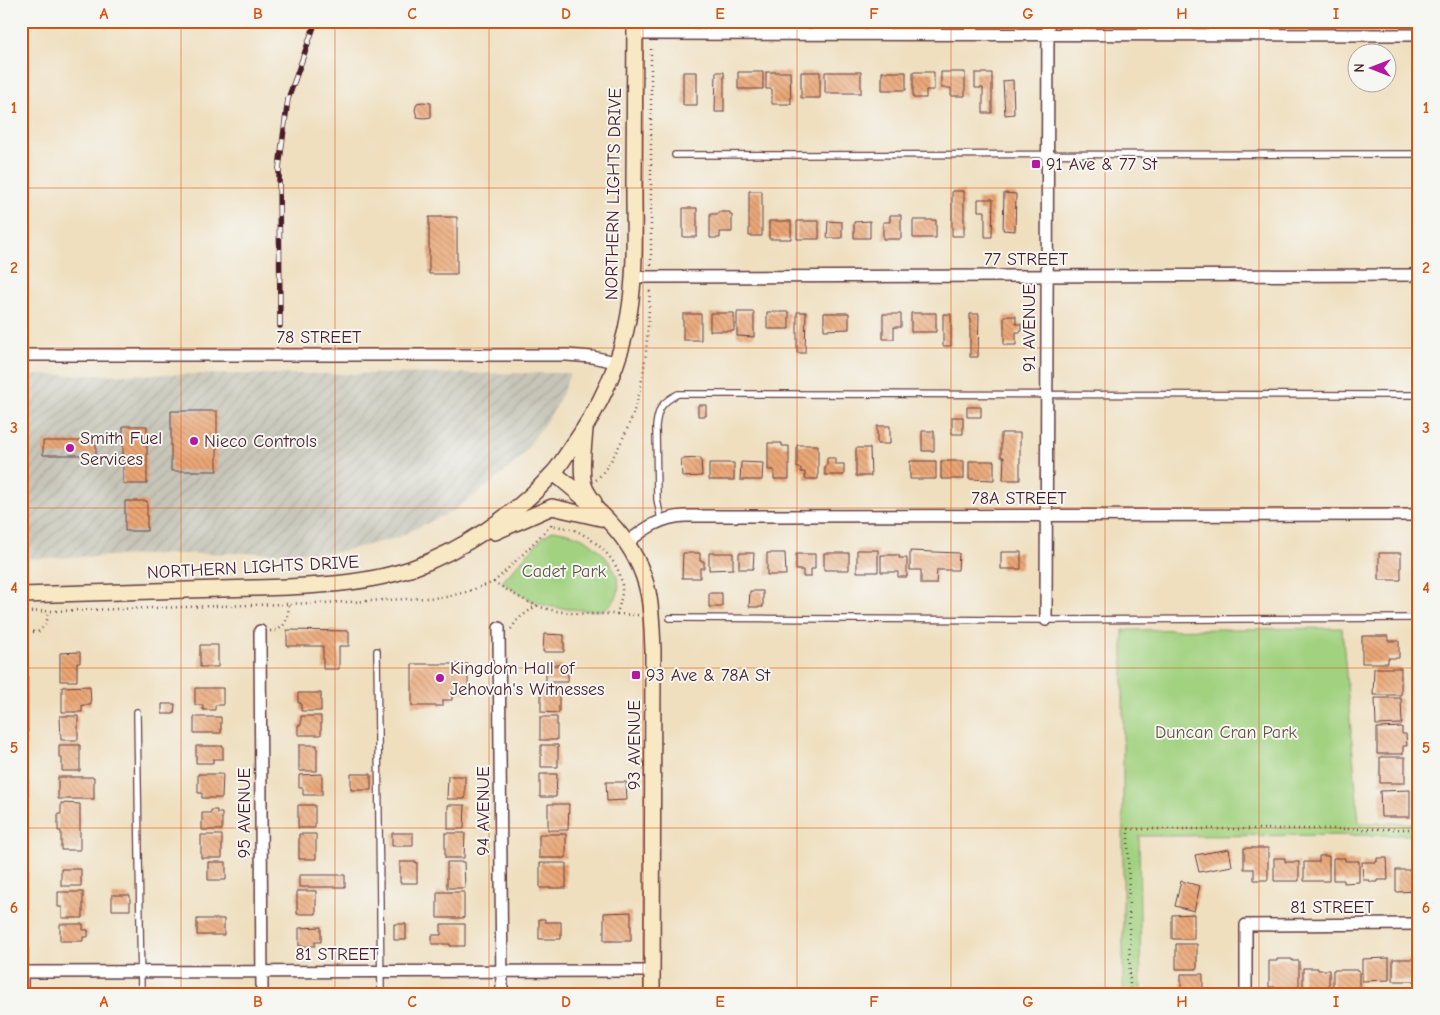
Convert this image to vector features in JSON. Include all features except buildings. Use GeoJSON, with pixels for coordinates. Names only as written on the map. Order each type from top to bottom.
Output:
{"type":"FeatureCollection","features":[{"type":"Feature","properties":{"kind":"main road","name":"NORTHERN LIGHTS DRIVE"},"geometry":{"type":"LineString","coordinates":[[21,595],[332,585],[366,580],[409,569],[464,545],[520,506],[554,473],[585,429],[597,408],[616,362],[626,328],[633,277],[635,27]]}},
{"type":"Feature","properties":{"kind":"main road"},"geometry":{"type":"LineString","coordinates":[[585,429],[584,484],[586,492],[607,519]]}},
{"type":"Feature","properties":{"kind":"main road","name":"93 AVENUE"},"geometry":{"type":"LineString","coordinates":[[554,473],[607,519],[627,543],[636,558],[644,580],[651,616],[653,650],[652,994]]}},
{"type":"Feature","properties":{"kind":"main road"},"geometry":{"type":"LineString","coordinates":[[464,545],[552,507],[607,519]]}},
{"type":"Feature","properties":{"kind":"street","name":"91 AVENUE"},"geometry":{"type":"LineString","coordinates":[[1046,620],[1048,21]]}},
{"type":"Feature","properties":{"kind":"street"},"geometry":{"type":"LineString","coordinates":[[635,27],[1048,34],[1419,35]]}},
{"type":"Feature","properties":{"kind":"street","name":"77 STREET"},"geometry":{"type":"LineString","coordinates":[[633,277],[1419,275]]}},
{"type":"Feature","properties":{"kind":"street","name":"78 STREET"},"geometry":{"type":"LineString","coordinates":[[21,355],[567,355],[592,357],[616,362]]}},
{"type":"Feature","properties":{"kind":"street","name":"78A STREET"},"geometry":{"type":"LineString","coordinates":[[627,543],[642,531],[661,520],[685,516],[1419,515]]}},
{"type":"Feature","properties":{"kind":"street","name":"94 AVENUE"},"geometry":{"type":"LineString","coordinates":[[499,628],[502,994]]}},
{"type":"Feature","properties":{"kind":"street","name":"95 AVENUE"},"geometry":{"type":"LineString","coordinates":[[260,631],[262,994]]}},
{"type":"Feature","properties":{"kind":"street"},"geometry":{"type":"LineString","coordinates":[[22,632],[22,994]]}},
{"type":"Feature","properties":{"kind":"street","name":"81 STREET"},"geometry":{"type":"LineString","coordinates":[[1246,994],[1246,925],[1419,924]]}},
{"type":"Feature","properties":{"kind":"street","name":"81 STREET"},"geometry":{"type":"LineString","coordinates":[[22,972],[652,971]]}},
{"type":"Feature","properties":{"kind":"lane"},"geometry":{"type":"LineString","coordinates":[[675,155],[1419,154]]}},
{"type":"Feature","properties":{"kind":"lane"},"geometry":{"type":"LineString","coordinates":[[661,520],[657,499],[657,415],[662,405],[668,399],[678,394],[1419,395]]}},
{"type":"Feature","properties":{"kind":"lane"},"geometry":{"type":"LineString","coordinates":[[670,618],[1046,620],[1419,618]]}},
{"type":"Feature","properties":{"kind":"lane"},"geometry":{"type":"LineString","coordinates":[[377,651],[381,994]]}},
{"type":"Feature","properties":{"kind":"lane"},"geometry":{"type":"LineString","coordinates":[[137,712],[141,994]]}},
{"type":"Feature","properties":{"kind":"path"},"geometry":{"type":"LineString","coordinates":[[21,612],[349,602],[446,597],[494,582],[551,525],[552,520]]}},
{"type":"Feature","properties":{"kind":"path"},"geometry":{"type":"LineString","coordinates":[[551,525],[576,530],[593,540],[614,563],[621,576],[622,588],[617,614]]}},
{"type":"Feature","properties":{"kind":"path"},"geometry":{"type":"LineString","coordinates":[[494,582],[537,605],[560,610],[588,614],[651,616]]}},
{"type":"Feature","properties":{"kind":"path"},"geometry":{"type":"LineString","coordinates":[[260,631],[276,631],[281,628],[288,619],[289,604]]}},
{"type":"Feature","properties":{"kind":"path"},"geometry":{"type":"LineString","coordinates":[[500,644],[518,620],[537,605]]}},
{"type":"Feature","properties":{"kind":"path"},"geometry":{"type":"LineString","coordinates":[[22,632],[38,632],[46,625],[48,612]]}},
{"type":"Feature","properties":{"kind":"path"},"geometry":{"type":"LineString","coordinates":[[1130,994],[1128,829],[1419,829]]}},
{"type":"Feature","properties":{"kind":"shaded area"},"geometry":{"type":"Polygon","coordinates":[[[570,373],[554,410],[520,458],[489,485],[453,511],[396,538],[339,552],[174,554],[21,559],[21,375],[570,373]]]}},
{"type":"Feature","properties":{"kind":"green space"},"geometry":{"type":"Polygon","coordinates":[[[852,21],[992,21],[992,23],[852,23],[852,21]]]}},
{"type":"Feature","properties":{"kind":"green space","name":"Cadet Park"},"geometry":{"type":"Polygon","coordinates":[[[553,530],[586,540],[602,553],[609,562],[615,571],[618,591],[615,600],[606,608],[584,610],[544,605],[527,598],[502,582],[542,538],[553,530]]]}},
{"type":"Feature","properties":{"kind":"green space","name":"Duncan Cran Park"},"geometry":{"type":"Polygon","coordinates":[[[1342,628],[1359,823],[1419,823],[1419,835],[1139,836],[1141,994],[1123,994],[1123,630],[1342,628]]]}},
{"type":"Feature","properties":{"kind":"railway"},"geometry":{"type":"LineString","coordinates":[[280,326],[279,168],[288,99],[316,21]]}},
{"type":"Feature","properties":{"kind":"place","name":"91 Ave & 77 St"},"geometry":{"type":"Point","coordinates":[1036,164]}},
{"type":"Feature","properties":{"kind":"place","name":"Nieco Controls"},"geometry":{"type":"Point","coordinates":[194,441]}},
{"type":"Feature","properties":{"kind":"place","name":"Smith Fuel Services"},"geometry":{"type":"Point","coordinates":[70,448]}},
{"type":"Feature","properties":{"kind":"place","name":"93 Ave & 78A St"},"geometry":{"type":"Point","coordinates":[636,675]}},
{"type":"Feature","properties":{"kind":"place","name":"Kingdom Hall of Jehovah's Witnesses"},"geometry":{"type":"Point","coordinates":[440,678]}}]}
